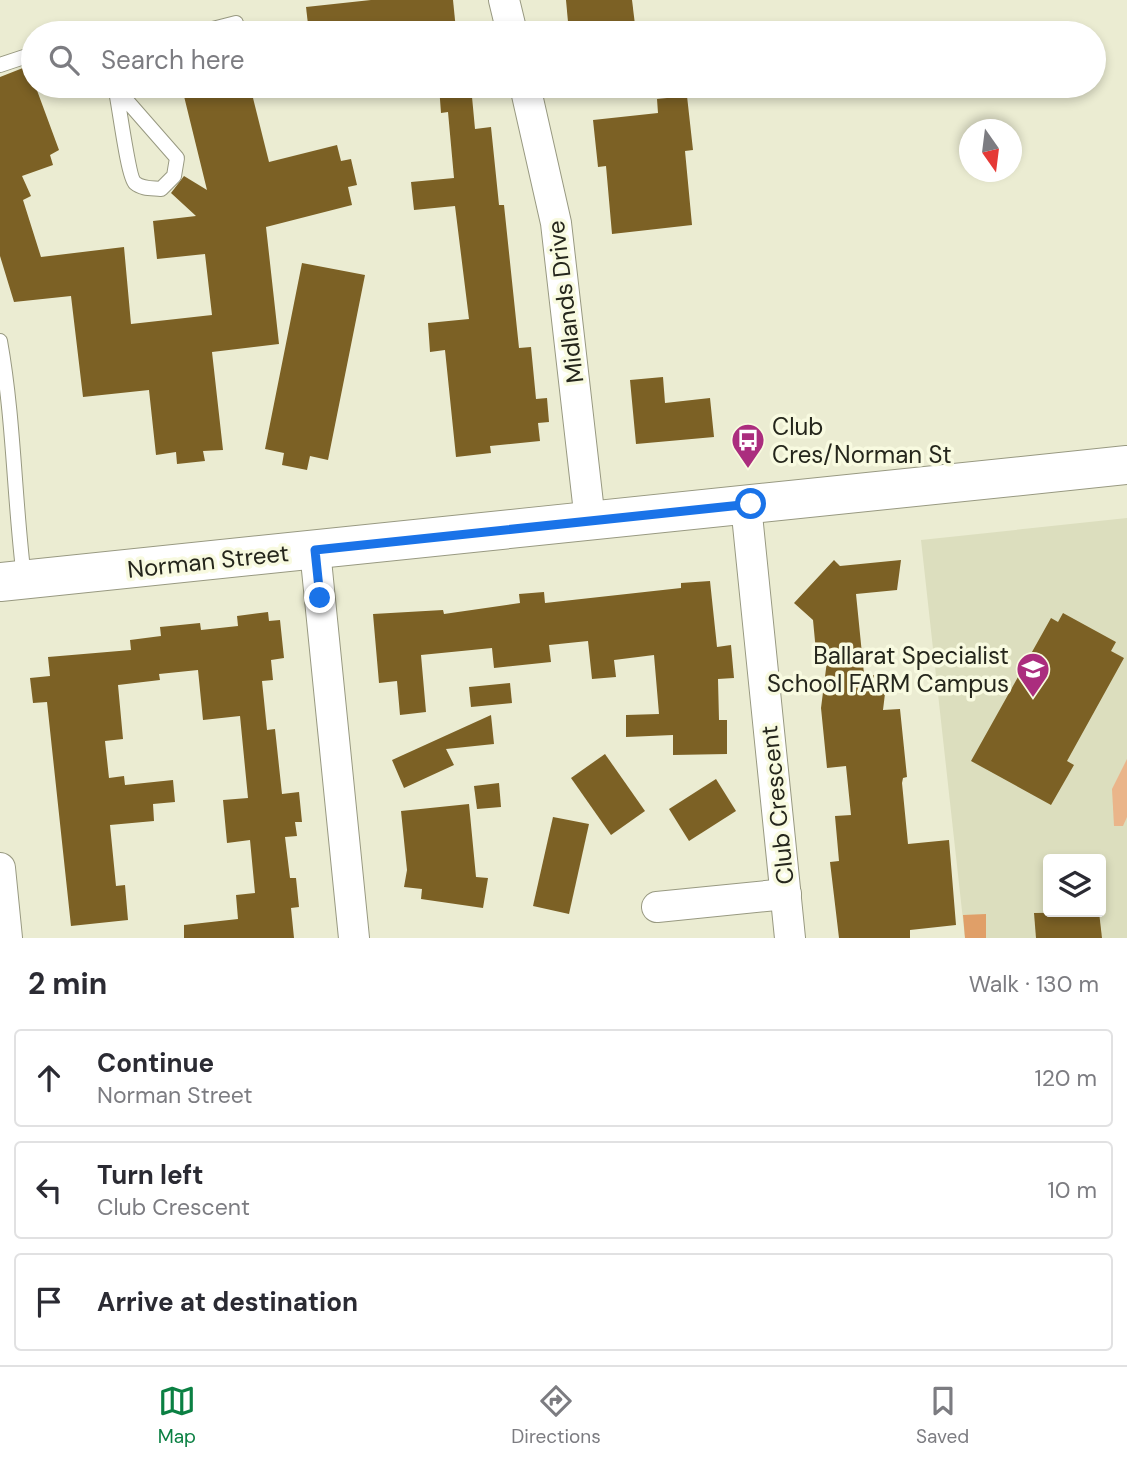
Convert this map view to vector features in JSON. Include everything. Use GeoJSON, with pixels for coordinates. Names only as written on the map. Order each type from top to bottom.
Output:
{"type":"FeatureCollection","features":[{"type":"Feature","properties":{"kind":"main road","name":"Norman Street"},"geometry":{"type":"LineString","coordinates":[[12,580],[1127,465]]}},
{"type":"Feature","properties":{"kind":"street"},"geometry":{"type":"LineString","coordinates":[[504,0],[509,21]]}},
{"type":"Feature","properties":{"kind":"street","name":"Midlands Drive"},"geometry":{"type":"LineString","coordinates":[[528,98],[556,223],[590,521]]}},
{"type":"Feature","properties":{"kind":"street","name":"Club Crescent"},"geometry":{"type":"LineString","coordinates":[[746,505],[790,938]]}},
{"type":"Feature","properties":{"kind":"street"},"geometry":{"type":"LineString","coordinates":[[315,550],[354,938]]}},
{"type":"Feature","properties":{"kind":"street"},"geometry":{"type":"LineString","coordinates":[[0,868],[7,938]]}},
{"type":"Feature","properties":{"kind":"street"},"geometry":{"type":"LineString","coordinates":[[657,907],[786,894]]}},
{"type":"Feature","properties":{"kind":"lane"},"geometry":{"type":"LineString","coordinates":[[0,65],[21,58]]}},
{"type":"Feature","properties":{"kind":"lane"},"geometry":{"type":"LineString","coordinates":[[118,98],[123,121],[126,162],[133,181],[143,188],[161,189],[174,176],[177,158],[125,98]]}},
{"type":"Feature","properties":{"kind":"lane"},"geometry":{"type":"LineString","coordinates":[[0,341],[11,403],[15,503],[12,580]]}},
{"type":"Feature","properties":{"kind":"shaded area","name":"Ballarat Specialist School FARM Campus"},"geometry":{"type":"Polygon","coordinates":[[[1127,518],[1127,938],[965,938],[921,540],[1127,518]]]}},
{"type":"Feature","properties":{"kind":"shaded area"},"geometry":{"type":"Polygon","coordinates":[[[1127,759],[1127,817],[1123,826],[1114,826],[1112,789],[1127,759]]]}},
{"type":"Feature","properties":{"kind":"shaded area"},"geometry":{"type":"Polygon","coordinates":[[[986,914],[986,938],[965,938],[963,915],[986,914]]]}},
{"type":"Feature","properties":{"kind":"building"},"geometry":{"type":"Polygon","coordinates":[[[371,0],[453,0],[455,21],[308,21],[306,7],[371,0]]]}},
{"type":"Feature","properties":{"kind":"building"},"geometry":{"type":"Polygon","coordinates":[[[566,0],[632,0],[635,21],[568,21],[566,0]]]}},
{"type":"Feature","properties":{"kind":"building"},"geometry":{"type":"Polygon","coordinates":[[[21,69],[21,98],[40,98],[59,150],[50,155],[53,165],[22,176],[31,196],[23,200],[41,257],[124,247],[131,324],[212,315],[205,254],[157,259],[153,221],[196,216],[171,193],[184,176],[207,190],[184,98],[253,98],[269,162],[337,145],[341,161],[351,159],[357,185],[348,187],[352,205],[266,227],[279,344],[212,352],[223,450],[203,451],[205,461],[177,464],[176,452],[156,455],[149,390],[83,397],[71,296],[14,302],[0,256],[0,77],[21,69]]]}},
{"type":"Feature","properties":{"kind":"building"},"geometry":{"type":"Polygon","coordinates":[[[440,98],[472,98],[475,129],[491,127],[499,205],[504,205],[519,348],[531,347],[536,399],[547,398],[549,422],[538,423],[540,441],[490,446],[491,453],[456,457],[445,350],[430,352],[428,323],[469,319],[455,206],[414,210],[411,182],[454,178],[448,112],[441,113],[440,98]]]}},
{"type":"Feature","properties":{"kind":"building"},"geometry":{"type":"Polygon","coordinates":[[[687,98],[693,150],[685,151],[692,225],[612,234],[606,166],[598,167],[593,120],[658,113],[657,99],[687,98]]]}},
{"type":"Feature","properties":{"kind":"building"},"geometry":{"type":"Polygon","coordinates":[[[302,263],[365,275],[328,460],[310,456],[307,470],[282,465],[284,453],[265,449],[302,263]]]}},
{"type":"Feature","properties":{"kind":"building"},"geometry":{"type":"Polygon","coordinates":[[[663,377],[665,403],[710,398],[714,437],[636,444],[630,380],[663,377]]]}},
{"type":"Feature","properties":{"kind":"building"},"geometry":{"type":"Polygon","coordinates":[[[834,560],[840,566],[901,560],[897,590],[856,594],[864,674],[887,677],[883,710],[900,709],[907,777],[903,778],[902,783],[908,844],[949,840],[956,925],[910,930],[910,938],[839,938],[830,862],[839,861],[835,816],[851,815],[846,766],[827,768],[821,708],[827,661],[817,662],[813,620],[794,603],[834,560]]]}},
{"type":"Feature","properties":{"kind":"building"},"geometry":{"type":"Polygon","coordinates":[[[710,581],[717,647],[731,645],[734,678],[718,679],[719,720],[727,720],[727,754],[673,755],[673,735],[626,737],[626,715],[659,714],[654,655],[614,660],[616,677],[592,679],[588,641],[549,645],[551,662],[494,668],[492,648],[421,655],[426,712],[400,715],[397,681],[379,683],[373,614],[443,610],[444,614],[520,603],[519,594],[544,592],[545,603],[681,588],[681,583],[710,581]]]}},
{"type":"Feature","properties":{"kind":"building"},"geometry":{"type":"Polygon","coordinates":[[[268,612],[269,621],[280,620],[284,658],[271,660],[273,680],[262,681],[267,730],[275,729],[282,794],[299,792],[302,822],[295,822],[297,836],[285,837],[290,878],[296,878],[299,907],[291,908],[294,938],[184,938],[184,925],[238,919],[236,895],[255,893],[250,840],[227,843],[223,800],[248,798],[240,716],[203,720],[198,670],[159,674],[160,680],[118,685],[123,739],[105,741],[109,778],[124,776],[125,785],[173,780],[175,802],[153,804],[154,821],[110,825],[116,886],[125,885],[128,920],[71,926],[47,702],[33,703],[30,678],[50,676],[48,657],[131,650],[130,640],[161,636],[160,627],[200,623],[201,630],[238,626],[237,616],[268,612]]]}},
{"type":"Feature","properties":{"kind":"building"},"geometry":{"type":"Polygon","coordinates":[[[1063,613],[1116,642],[1111,651],[1124,658],[1067,761],[1074,765],[1051,805],[971,761],[1051,618],[1058,622],[1063,613]]]}},
{"type":"Feature","properties":{"kind":"building"},"geometry":{"type":"Polygon","coordinates":[[[510,683],[512,703],[471,707],[469,687],[510,683]]]}},
{"type":"Feature","properties":{"kind":"building"},"geometry":{"type":"Polygon","coordinates":[[[491,715],[494,744],[446,749],[454,765],[404,788],[392,760],[491,715]]]}},
{"type":"Feature","properties":{"kind":"building"},"geometry":{"type":"Polygon","coordinates":[[[605,754],[645,811],[611,835],[571,778],[605,754]]]}},
{"type":"Feature","properties":{"kind":"building"},"geometry":{"type":"Polygon","coordinates":[[[716,779],[736,811],[689,841],[669,809],[716,779]]]}},
{"type":"Feature","properties":{"kind":"building"},"geometry":{"type":"Polygon","coordinates":[[[499,783],[501,807],[477,809],[474,786],[499,783]]]}},
{"type":"Feature","properties":{"kind":"building"},"geometry":{"type":"Polygon","coordinates":[[[469,804],[476,877],[488,878],[483,908],[421,899],[422,889],[404,887],[407,870],[401,811],[469,804]]]}},
{"type":"Feature","properties":{"kind":"building"},"geometry":{"type":"Polygon","coordinates":[[[553,817],[589,824],[569,914],[533,906],[553,817]]]}},
{"type":"Feature","properties":{"kind":"building"},"geometry":{"type":"Polygon","coordinates":[[[1034,913],[1043,913],[1043,917],[1100,917],[1102,938],[1036,938],[1034,913]]]}},
{"type":"Feature","properties":{"kind":"place","name":"Club Cres/Norman St"},"geometry":{"type":"Point","coordinates":[748,470]}},
{"type":"Feature","properties":{"kind":"place","name":"Ballarat Specialist School FARM Campus"},"geometry":{"type":"Point","coordinates":[1033,699]}},
{"type":"Feature","properties":{"kind":"route"},"geometry":{"type":"LineString","coordinates":[[320,598],[315,550],[751,504]]}}]}
